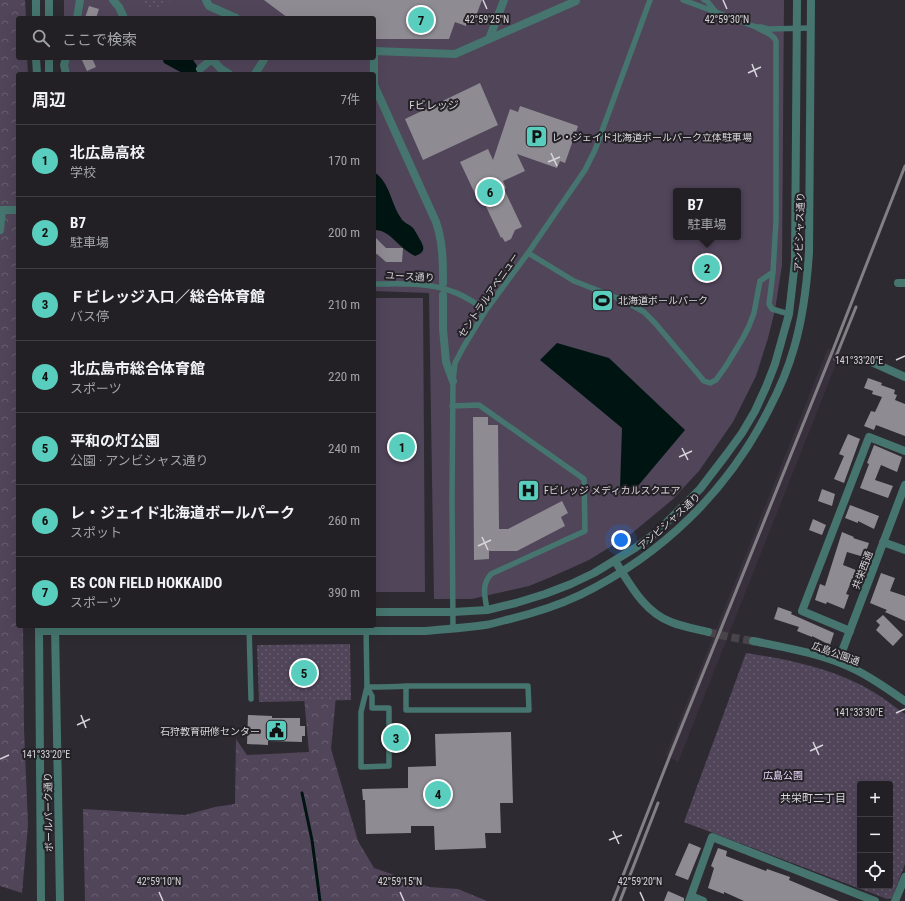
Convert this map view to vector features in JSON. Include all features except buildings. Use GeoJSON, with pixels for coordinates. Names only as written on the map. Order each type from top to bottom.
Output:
{"type":"FeatureCollection","features":[{"type":"Feature","properties":{"kind":"street"},"geometry":{"type":"LineString","coordinates":[[36,0],[36,16]]}},
{"type":"Feature","properties":{"kind":"street"},"geometry":{"type":"LineString","coordinates":[[49,0],[49,16]]}},
{"type":"Feature","properties":{"kind":"street"},"geometry":{"type":"LineString","coordinates":[[77,16],[80,0]]}},
{"type":"Feature","properties":{"kind":"street"},"geometry":{"type":"LineString","coordinates":[[113,0],[119,7],[123,16]]}},
{"type":"Feature","properties":{"kind":"street"},"geometry":{"type":"LineString","coordinates":[[206,0],[209,6],[221,15]]}},
{"type":"Feature","properties":{"kind":"street"},"geometry":{"type":"LineString","coordinates":[[489,39],[504,0]]}},
{"type":"Feature","properties":{"kind":"street"},"geometry":{"type":"LineString","coordinates":[[376,51],[455,54],[576,0]]}},
{"type":"Feature","properties":{"kind":"street","name":"アンビシャス通り"},"geometry":{"type":"LineString","coordinates":[[376,612],[452,612],[487,610],[516,603],[571,584],[615,561],[657,532],[700,489],[734,444],[755,410],[766,387],[775,364],[789,314],[795,261],[797,0]]}},
{"type":"Feature","properties":{"kind":"street","name":"アンビシャス通り"},"geometry":{"type":"LineString","coordinates":[[39,629],[366,629],[425,631],[487,625],[547,608],[580,595],[622,572],[654,549],[697,511],[726,478],[758,432],[778,391],[790,361],[802,311],[807,281],[809,252],[811,0]]}},
{"type":"Feature","properties":{"kind":"street"},"geometry":{"type":"LineString","coordinates":[[36,60],[37,72]]}},
{"type":"Feature","properties":{"kind":"street"},"geometry":{"type":"LineString","coordinates":[[49,60],[49,72]]}},
{"type":"Feature","properties":{"kind":"street"},"geometry":{"type":"LineString","coordinates":[[200,69],[210,60]]}},
{"type":"Feature","properties":{"kind":"street"},"geometry":{"type":"LineString","coordinates":[[214,60],[226,72]]}},
{"type":"Feature","properties":{"kind":"street"},"geometry":{"type":"LineString","coordinates":[[256,72],[264,60]]}},
{"type":"Feature","properties":{"kind":"street"},"geometry":{"type":"LineString","coordinates":[[374,60],[374,72]]}},
{"type":"Feature","properties":{"kind":"street"},"geometry":{"type":"LineString","coordinates":[[376,98],[436,222],[442,243],[443,283]]}},
{"type":"Feature","properties":{"kind":"street"},"geometry":{"type":"LineString","coordinates":[[0,230],[1,210],[16,210]]}},
{"type":"Feature","properties":{"kind":"street"},"geometry":{"type":"LineString","coordinates":[[443,295],[443,329],[446,362],[453,381]]}},
{"type":"Feature","properties":{"kind":"street"},"geometry":{"type":"LineString","coordinates":[[864,358],[905,377]]}},
{"type":"Feature","properties":{"kind":"street"},"geometry":{"type":"LineString","coordinates":[[850,631],[802,611],[869,437],[905,451]]}},
{"type":"Feature","properties":{"kind":"street","name":"共栄西通"},"geometry":{"type":"LineString","coordinates":[[838,662],[905,485]]}},
{"type":"Feature","properties":{"kind":"street"},"geometry":{"type":"LineString","coordinates":[[883,542],[905,550]]}},
{"type":"Feature","properties":{"kind":"street"},"geometry":{"type":"LineString","coordinates":[[615,561],[648,608],[672,622],[708,632]]}},
{"type":"Feature","properties":{"kind":"street","name":"ボールパーク通り"},"geometry":{"type":"LineString","coordinates":[[55,628],[60,901]]}},
{"type":"Feature","properties":{"kind":"street","name":"ボールパーク通り"},"geometry":{"type":"LineString","coordinates":[[39,629],[41,901]]}},
{"type":"Feature","properties":{"kind":"street","name":"広島公園通"},"geometry":{"type":"LineString","coordinates":[[753,641],[798,650],[838,662],[886,687],[905,701]]}},
{"type":"Feature","properties":{"kind":"street"},"geometry":{"type":"LineString","coordinates":[[703,901],[690,899],[712,837],[875,901]]}},
{"type":"Feature","properties":{"kind":"street"},"geometry":{"type":"LineString","coordinates":[[895,901],[905,877]]}},
{"type":"Feature","properties":{"kind":"lane","name":"セントラルアベニュー"},"geometry":{"type":"LineString","coordinates":[[453,629],[452,406],[454,363],[486,310],[528,253],[585,170],[593,154],[650,0]]}},
{"type":"Feature","properties":{"kind":"lane"},"geometry":{"type":"LineString","coordinates":[[683,0],[771,34],[774,37],[777,46],[776,221],[770,304],[772,309],[780,313],[789,314]]}},
{"type":"Feature","properties":{"kind":"lane"},"geometry":{"type":"LineString","coordinates":[[704,0],[707,1],[717,13]]}},
{"type":"Feature","properties":{"kind":"lane"},"geometry":{"type":"LineString","coordinates":[[756,28],[811,28]]}},
{"type":"Feature","properties":{"kind":"lane"},"geometry":{"type":"LineString","coordinates":[[528,253],[574,281],[625,301],[644,312],[704,381],[710,383],[716,380],[736,351],[749,326],[756,306],[760,282],[773,272]]}},
{"type":"Feature","properties":{"kind":"lane","name":"ユース通り"},"geometry":{"type":"LineString","coordinates":[[376,284],[432,285],[462,296],[486,310]]}},
{"type":"Feature","properties":{"kind":"lane"},"geometry":{"type":"LineString","coordinates":[[452,406],[479,405],[584,478],[585,531],[491,574],[484,587],[487,610]]}},
{"type":"Feature","properties":{"kind":"lane"},"geometry":{"type":"LineString","coordinates":[[249,629],[251,699]]}},
{"type":"Feature","properties":{"kind":"lane"},"geometry":{"type":"LineString","coordinates":[[366,629],[367,687],[361,712],[361,767],[389,766],[389,708],[372,708],[372,696],[367,687]]}},
{"type":"Feature","properties":{"kind":"lane"},"geometry":{"type":"LineString","coordinates":[[367,687],[406,686],[528,686],[528,710],[406,710],[406,686]]}},
{"type":"Feature","properties":{"kind":"shaded area"},"geometry":{"type":"Polygon","coordinates":[[[163,60],[193,60],[201,72],[180,72],[164,63],[163,60]]]}},
{"type":"Feature","properties":{"kind":"shaded area"},"geometry":{"type":"Polygon","coordinates":[[[376,174],[384,181],[402,220],[412,227],[418,236],[423,250],[415,256],[408,252],[388,234],[376,230],[376,174]]]}},
{"type":"Feature","properties":{"kind":"shaded area"},"geometry":{"type":"Polygon","coordinates":[[[557,343],[609,358],[685,430],[632,493],[620,488],[622,428],[540,360],[557,343]]]}},
{"type":"Feature","properties":{"kind":"shaded area"},"geometry":{"type":"Polygon","coordinates":[[[828,348],[840,354],[678,762],[666,755],[828,348]]]}},
{"type":"Feature","properties":{"kind":"green space"},"geometry":{"type":"Polygon","coordinates":[[[0,0],[25,0],[26,16],[16,16],[16,60],[27,60],[28,72],[16,72],[16,628],[23,628],[24,729],[28,825],[22,893],[0,886],[0,0]]]}},
{"type":"Feature","properties":{"kind":"green space","name":"北海道ボールパーク"},"geometry":{"type":"Polygon","coordinates":[[[64,0],[784,0],[782,265],[775,310],[756,376],[733,422],[699,471],[672,500],[631,534],[589,560],[529,586],[472,599],[434,599],[429,293],[376,291],[376,72],[63,72],[63,60],[376,60],[376,16],[64,16],[64,0]]]}},
{"type":"Feature","properties":{"kind":"green space"},"geometry":{"type":"Polygon","coordinates":[[[142,0],[173,0],[154,9],[145,7],[142,0]]]}},
{"type":"Feature","properties":{"kind":"green space"},"geometry":{"type":"Polygon","coordinates":[[[376,298],[423,298],[425,592],[376,592],[376,298]]]}},
{"type":"Feature","properties":{"kind":"green space"},"geometry":{"type":"Polygon","coordinates":[[[350,644],[351,700],[259,702],[257,645],[350,644]]]}},
{"type":"Feature","properties":{"kind":"green space","name":"広島公園"},"geometry":{"type":"Polygon","coordinates":[[[746,653],[790,661],[833,673],[867,688],[905,714],[905,864],[892,898],[887,899],[861,889],[893,889],[893,781],[857,781],[857,888],[684,822],[746,653]]]}},
{"type":"Feature","properties":{"kind":"green space"},"geometry":{"type":"Polygon","coordinates":[[[336,696],[331,749],[358,841],[374,868],[429,887],[458,889],[487,901],[85,901],[83,809],[185,815],[215,807],[235,804],[236,739],[247,755],[309,752],[304,697],[336,696]]]}},
{"type":"Feature","properties":{"kind":"waterway"},"geometry":{"type":"LineString","coordinates":[[302,793],[312,840],[320,901]]}},
{"type":"Feature","properties":{"kind":"tunnel"},"geometry":{"type":"LineString","coordinates":[[708,632],[753,641]]}},
{"type":"Feature","properties":{"kind":"railway"},"geometry":{"type":"LineString","coordinates":[[613,901],[905,166]]}},
{"type":"Feature","properties":{"kind":"railway"},"geometry":{"type":"LineString","coordinates":[[835,359],[856,307]]}},
{"type":"Feature","properties":{"kind":"railway"},"geometry":{"type":"LineString","coordinates":[[620,901],[658,803]]}},
{"type":"Feature","properties":{"kind":"place","name":"ES CON FIELD HOKKAIDO"},"geometry":{"type":"Point","coordinates":[421,20]}},
{"type":"Feature","properties":{"kind":"place","name":"レ・ジェイド北海道ボールパーク立体駐車場"},"geometry":{"type":"Point","coordinates":[537,137]}},
{"type":"Feature","properties":{"kind":"place","name":"レ・ジェイド北海道ボールパーク"},"geometry":{"type":"Point","coordinates":[490,192]}},
{"type":"Feature","properties":{"kind":"place","name":"B7"},"geometry":{"type":"Point","coordinates":[707,268]}},
{"type":"Feature","properties":{"kind":"place","name":"北海道ボールパーク"},"geometry":{"type":"Point","coordinates":[603,300]}},
{"type":"Feature","properties":{"kind":"place","name":"北広島高校"},"geometry":{"type":"Point","coordinates":[402,447]}},
{"type":"Feature","properties":{"kind":"place","name":"Fビレッジ メディカルスクエア"},"geometry":{"type":"Point","coordinates":[528,490]}},
{"type":"Feature","properties":{"kind":"place","name":"平和の灯公園"},"geometry":{"type":"Point","coordinates":[304,673]}},
{"type":"Feature","properties":{"kind":"place","name":"石狩教育研修センター"},"geometry":{"type":"Point","coordinates":[276,731]}},
{"type":"Feature","properties":{"kind":"place","name":"Ｆビレッジ入口／総合体育館"},"geometry":{"type":"Point","coordinates":[396,738]}},
{"type":"Feature","properties":{"kind":"place","name":"北広島市総合体育館"},"geometry":{"type":"Point","coordinates":[438,794]}},
{"type":"Feature","properties":{"kind":"district","name":"Fビレッジ"},"geometry":{"type":"Point","coordinates":[434,105]}},
{"type":"Feature","properties":{"kind":"district","name":"共栄町二丁目"},"geometry":{"type":"Point","coordinates":[813,798]}}]}
